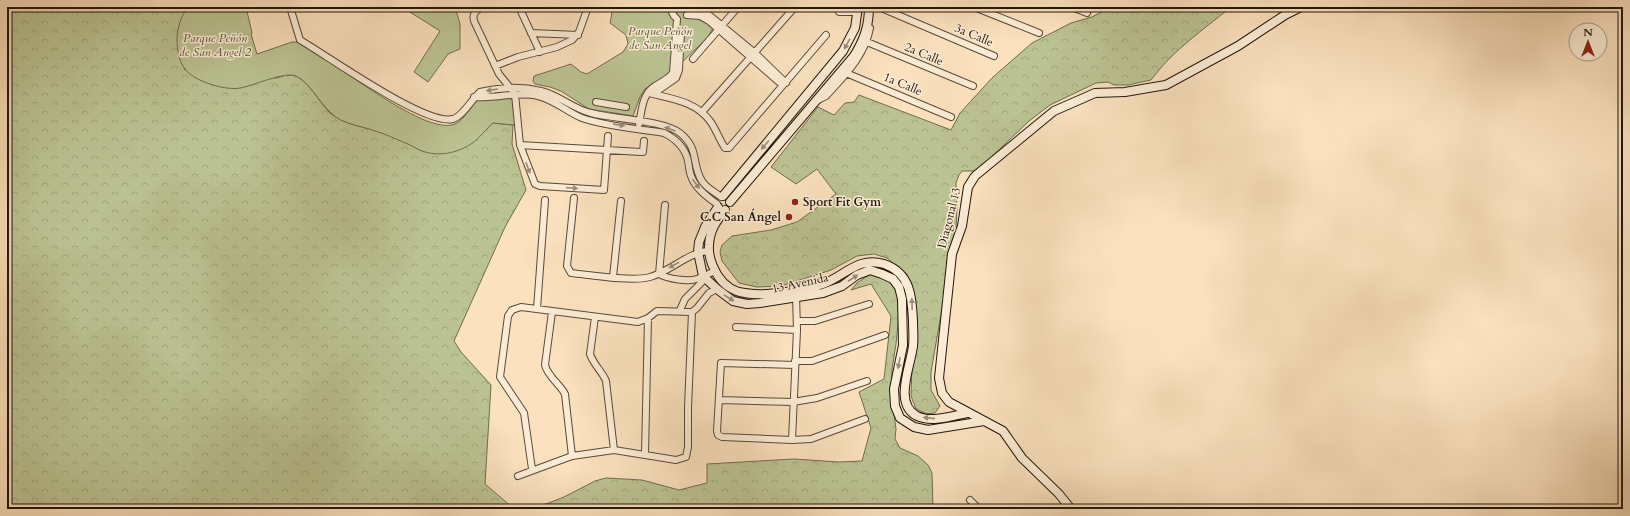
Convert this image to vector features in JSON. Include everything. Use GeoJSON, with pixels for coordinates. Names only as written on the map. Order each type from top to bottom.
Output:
{"type":"FeatureCollection","features":[{"type":"Feature","properties":{"kind":"street"},"geometry":{"type":"LineString","coordinates":[[290,7],[300,40],[393,99],[416,110],[435,118],[445,120],[454,119],[480,92],[510,87],[542,91],[601,119],[638,129],[664,133],[674,138],[684,150],[691,176],[696,186],[729,208],[730,202],[850,60],[864,40],[868,23],[869,7]]}},
{"type":"Feature","properties":{"kind":"street"},"geometry":{"type":"LineString","coordinates":[[482,7],[474,12],[474,22],[499,74],[515,94],[520,145],[535,184],[540,186],[604,190],[608,136]]}},
{"type":"Feature","properties":{"kind":"street"},"geometry":{"type":"LineString","coordinates":[[519,7],[540,52]]}},
{"type":"Feature","properties":{"kind":"street"},"geometry":{"type":"LineString","coordinates":[[495,66],[509,60],[557,48],[572,40],[578,35],[588,7]]}},
{"type":"Feature","properties":{"kind":"street"},"geometry":{"type":"LineString","coordinates":[[674,7],[672,12],[674,16],[679,19]]}},
{"type":"Feature","properties":{"kind":"street"},"geometry":{"type":"LineString","coordinates":[[693,59],[738,7]]}},
{"type":"Feature","properties":{"kind":"street"},"geometry":{"type":"LineString","coordinates":[[836,7],[839,12],[858,10]]}},
{"type":"Feature","properties":{"kind":"street"},"geometry":{"type":"LineString","coordinates":[[816,101],[826,96],[846,73],[862,51],[867,42],[872,7]]}},
{"type":"Feature","properties":{"kind":"street","name":"3a Calle"},"geometry":{"type":"LineString","coordinates":[[879,7],[994,56]]}},
{"type":"Feature","properties":{"kind":"street"},"geometry":{"type":"LineString","coordinates":[[974,7],[1039,33]]}},
{"type":"Feature","properties":{"kind":"street"},"geometry":{"type":"LineString","coordinates":[[1072,7],[1087,13]]}},
{"type":"Feature","properties":{"kind":"street","name":"Diagonal 13"},"geometry":{"type":"LineString","coordinates":[[1071,509],[1059,494],[1022,458],[1003,431],[949,402],[942,393],[939,378],[952,254],[962,226],[968,187],[975,176],[1054,111],[1095,93],[1125,92],[1166,85],[1238,46],[1285,15],[1301,7]]}},
{"type":"Feature","properties":{"kind":"street"},"geometry":{"type":"LineString","coordinates":[[702,112],[794,8]]}},
{"type":"Feature","properties":{"kind":"street","name":"13 Avenida"},"geometry":{"type":"LineString","coordinates":[[858,10],[855,28],[843,51],[721,203],[705,227],[698,252],[704,278],[733,301],[747,304],[796,293],[823,284],[853,266],[870,262],[885,264],[899,272],[907,283],[912,298],[913,345],[904,387],[906,403],[910,411],[918,416],[933,419],[967,413]]}},
{"type":"Feature","properties":{"kind":"street"},"geometry":{"type":"LineString","coordinates":[[638,129],[643,101],[649,93],[656,92],[676,78],[679,70],[679,19],[687,11],[700,16],[720,28],[785,84]]}},
{"type":"Feature","properties":{"kind":"street"},"geometry":{"type":"LineString","coordinates":[[531,33],[578,35]]}},
{"type":"Feature","properties":{"kind":"street"},"geometry":{"type":"LineString","coordinates":[[649,93],[681,101],[702,112],[719,134],[725,148],[729,148],[826,35]]}},
{"type":"Feature","properties":{"kind":"street","name":"2a Calle"},"geometry":{"type":"LineString","coordinates":[[867,42],[973,86]]}},
{"type":"Feature","properties":{"kind":"street","name":"1a Calle"},"geometry":{"type":"LineString","coordinates":[[846,73],[951,117]]}},
{"type":"Feature","properties":{"kind":"street"},"geometry":{"type":"LineString","coordinates":[[474,97],[482,98],[515,94],[539,96],[563,106],[583,118],[640,121],[670,128],[680,133],[688,141],[694,151],[698,174],[703,183],[721,203]]}},
{"type":"Feature","properties":{"kind":"street"},"geometry":{"type":"LineString","coordinates":[[596,102],[626,107]]}},
{"type":"Feature","properties":{"kind":"street"},"geometry":{"type":"LineString","coordinates":[[601,119],[605,104]]}},
{"type":"Feature","properties":{"kind":"street"},"geometry":{"type":"LineString","coordinates":[[520,145],[643,152],[644,141]]}},
{"type":"Feature","properties":{"kind":"street"},"geometry":{"type":"LineString","coordinates":[[574,198],[567,266],[571,273],[642,279],[659,274],[698,252],[708,251]]}},
{"type":"Feature","properties":{"kind":"street"},"geometry":{"type":"LineString","coordinates":[[537,309],[545,200]]}},
{"type":"Feature","properties":{"kind":"street"},"geometry":{"type":"LineString","coordinates":[[614,277],[621,202]]}},
{"type":"Feature","properties":{"kind":"street","name":"13 Avenida"},"geometry":{"type":"LineString","coordinates":[[721,203],[711,229],[708,251],[715,271],[721,281],[731,289],[744,293],[779,296]]}},
{"type":"Feature","properties":{"kind":"street"},"geometry":{"type":"LineString","coordinates":[[659,274],[665,205]]}},
{"type":"Feature","properties":{"kind":"street","name":"13 Avenida"},"geometry":{"type":"LineString","coordinates":[[796,293],[823,293],[842,286],[857,275],[870,270],[893,279],[899,287],[902,299],[903,345],[894,389],[895,406],[900,418],[914,427],[928,430],[984,421]]}},
{"type":"Feature","properties":{"kind":"street"},"geometry":{"type":"LineString","coordinates":[[680,310],[685,299],[704,278],[715,271]]}},
{"type":"Feature","properties":{"kind":"street"},"geometry":{"type":"LineString","coordinates":[[659,274],[670,278],[692,280],[704,278]]}},
{"type":"Feature","properties":{"kind":"street"},"geometry":{"type":"LineString","coordinates":[[532,470],[524,413],[500,377],[508,316],[512,310],[520,307],[638,322],[648,318],[657,311],[680,310],[692,312],[709,293],[716,289]]}},
{"type":"Feature","properties":{"kind":"street"},"geometry":{"type":"LineString","coordinates":[[792,440],[797,330],[796,293]]}},
{"type":"Feature","properties":{"kind":"street"},"geometry":{"type":"LineString","coordinates":[[797,321],[815,321],[869,304]]}},
{"type":"Feature","properties":{"kind":"street"},"geometry":{"type":"LineString","coordinates":[[552,312],[545,365],[546,371],[562,388],[565,394],[572,456]]}},
{"type":"Feature","properties":{"kind":"street"},"geometry":{"type":"LineString","coordinates":[[518,476],[572,456],[614,450],[676,460],[686,457],[688,447],[692,312]]}},
{"type":"Feature","properties":{"kind":"street"},"geometry":{"type":"LineString","coordinates":[[595,317],[590,354],[591,358],[603,373],[606,381],[614,450]]}},
{"type":"Feature","properties":{"kind":"street"},"geometry":{"type":"LineString","coordinates":[[645,454],[648,318]]}},
{"type":"Feature","properties":{"kind":"street"},"geometry":{"type":"LineString","coordinates":[[736,327],[797,330]]}},
{"type":"Feature","properties":{"kind":"street"},"geometry":{"type":"LineString","coordinates":[[865,419],[811,439],[792,440],[722,437],[718,435],[717,431],[721,363],[795,363],[812,361],[885,335]]}},
{"type":"Feature","properties":{"kind":"street"},"geometry":{"type":"LineString","coordinates":[[720,400],[793,402],[817,398],[867,381]]}},
{"type":"Feature","properties":{"kind":"street"},"geometry":{"type":"LineString","coordinates":[[970,500],[980,509]]}},
{"type":"Feature","properties":{"kind":"green space"},"geometry":{"type":"Polygon","coordinates":[[[7,7],[189,7],[186,10],[178,40],[179,53],[185,70],[277,78],[293,75],[305,82],[327,110],[340,120],[391,136],[422,151],[484,131],[493,123],[513,125],[512,144],[526,190],[505,227],[454,341],[461,352],[491,385],[485,484],[513,508],[546,504],[564,497],[595,481],[606,478],[642,480],[679,490],[707,483],[707,464],[794,459],[839,462],[862,461],[871,428],[859,392],[884,379],[891,316],[871,284],[851,290],[857,283],[872,273],[887,279],[896,291],[900,304],[892,369],[891,391],[896,429],[895,439],[900,448],[918,456],[928,465],[932,473],[933,509],[7,509],[7,7]]]}},
{"type":"Feature","properties":{"kind":"green space","name":"Parque Peñón de San Angel 2"},"geometry":{"type":"Polygon","coordinates":[[[189,7],[246,7],[251,34],[257,54],[292,42],[297,42],[312,50],[376,93],[421,119],[440,125],[455,124],[465,116],[478,99],[515,96],[515,123],[513,125],[493,123],[477,139],[466,147],[454,152],[435,154],[422,151],[386,135],[341,120],[331,113],[310,88],[296,76],[284,75],[246,87],[234,89],[210,84],[189,73],[181,63],[177,47],[178,31],[182,18],[189,7]]]}},
{"type":"Feature","properties":{"kind":"green space"},"geometry":{"type":"Polygon","coordinates":[[[402,7],[455,7],[460,24],[460,49],[448,54],[428,82],[414,72],[440,31],[402,7]]]}},
{"type":"Feature","properties":{"kind":"green space","name":"Parque Peñón de San Angel"},"geometry":{"type":"Polygon","coordinates":[[[613,7],[694,7],[693,8],[713,28],[708,37],[671,73],[645,89],[640,97],[633,116],[589,109],[561,91],[535,84],[533,81],[534,76],[571,64],[581,72],[587,74],[623,52],[628,44],[626,35],[610,23],[613,7]]]}},
{"type":"Feature","properties":{"kind":"green space"},"geometry":{"type":"Polygon","coordinates":[[[1111,7],[1231,7],[1199,32],[1169,59],[1151,80],[1128,85],[1114,85],[1108,82],[1096,83],[1050,105],[1029,121],[977,171],[962,171],[959,175],[956,183],[956,231],[948,255],[944,297],[931,372],[931,390],[940,406],[935,413],[927,414],[916,409],[911,396],[914,297],[911,283],[900,269],[887,258],[874,254],[857,256],[831,270],[781,286],[757,287],[739,283],[722,261],[720,252],[722,245],[732,236],[771,230],[797,222],[836,194],[817,169],[796,184],[771,167],[818,107],[834,115],[845,103],[854,102],[859,95],[951,130],[960,113],[993,77],[1032,43],[1071,23],[1092,17],[1111,7]]]}},
{"type":"Feature","properties":{"kind":"place","name":"Sport Fit Gym"},"geometry":{"type":"Point","coordinates":[795,202]}},
{"type":"Feature","properties":{"kind":"place","name":"C.C San Ángel"},"geometry":{"type":"Point","coordinates":[789,217]}}]}
